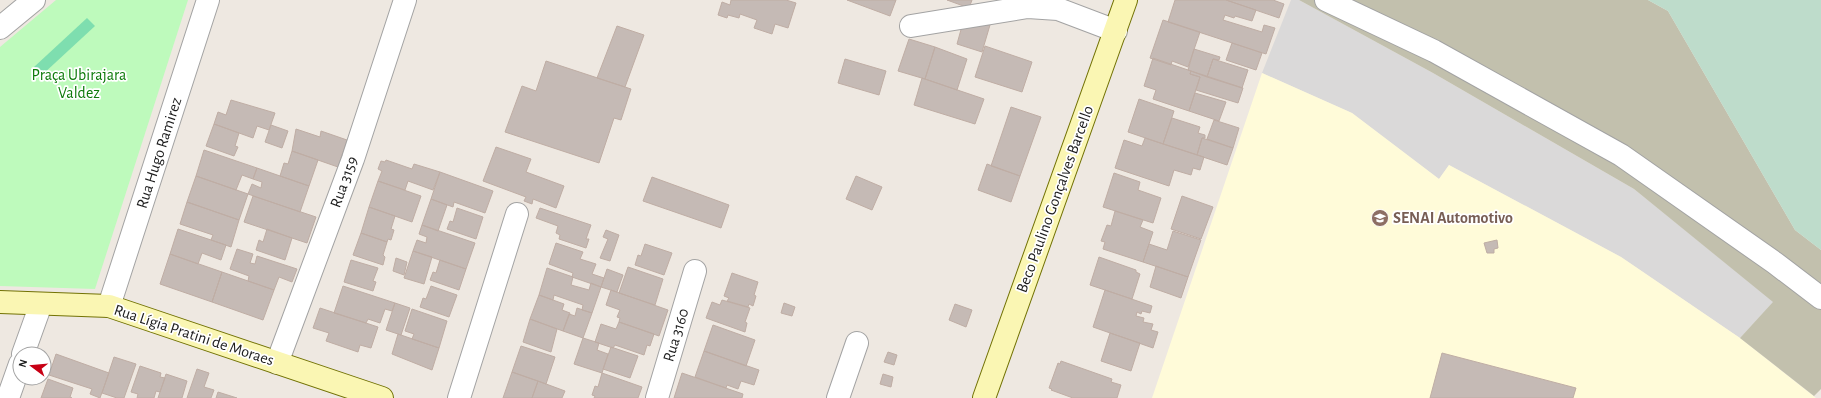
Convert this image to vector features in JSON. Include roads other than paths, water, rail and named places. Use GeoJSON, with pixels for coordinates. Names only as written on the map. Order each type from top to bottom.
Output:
{"type":"FeatureCollection","features":[{"type":"Feature","properties":{"kind":"main road","name":"Beco Paulino Gonçalves Barcello"},"geometry":{"type":"LineString","coordinates":[[984,398],[1126,0]]}},
{"type":"Feature","properties":{"kind":"main road","name":"Rua Lígia Pratini de Moraes"},"geometry":{"type":"LineString","coordinates":[[0,302],[109,306],[382,398]]}},
{"type":"Feature","properties":{"kind":"street"},"geometry":{"type":"LineString","coordinates":[[0,28],[34,0]]}},
{"type":"Feature","properties":{"kind":"street","name":"Rua Hugo Ramirez"},"geometry":{"type":"LineString","coordinates":[[109,306],[208,0]]}},
{"type":"Feature","properties":{"kind":"street","name":"Rua 3159"},"geometry":{"type":"LineString","coordinates":[[277,362],[353,159],[405,0]]}},
{"type":"Feature","properties":{"kind":"street"},"geometry":{"type":"LineString","coordinates":[[1326,0],[1434,51],[1620,155],[1775,263],[1821,298]]}},
{"type":"Feature","properties":{"kind":"street"},"geometry":{"type":"LineString","coordinates":[[911,26],[1028,7],[1058,9],[1116,31]]}},
{"type":"Feature","properties":{"kind":"street"},"geometry":{"type":"LineString","coordinates":[[459,398],[517,214]]}},
{"type":"Feature","properties":{"kind":"street","name":"Rua 3160"},"geometry":{"type":"LineString","coordinates":[[657,398],[695,271]]}},
{"type":"Feature","properties":{"kind":"street"},"geometry":{"type":"LineString","coordinates":[[27,346],[40,304]]}},
{"type":"Feature","properties":{"kind":"street"},"geometry":{"type":"LineString","coordinates":[[838,398],[857,343]]}},
{"type":"Feature","properties":{"kind":"street"},"geometry":{"type":"LineString","coordinates":[[8,398],[12,386]]}},
{"type":"Feature","properties":{"kind":"place","name":"SENAI Automotivo"},"geometry":{"type":"Point","coordinates":[1380,218]}},
{"type":"Feature","properties":{"kind":"park label","name":"Praça Ubirajara Valdez"},"geometry":{"type":"Point","coordinates":[79,84]}}]}
